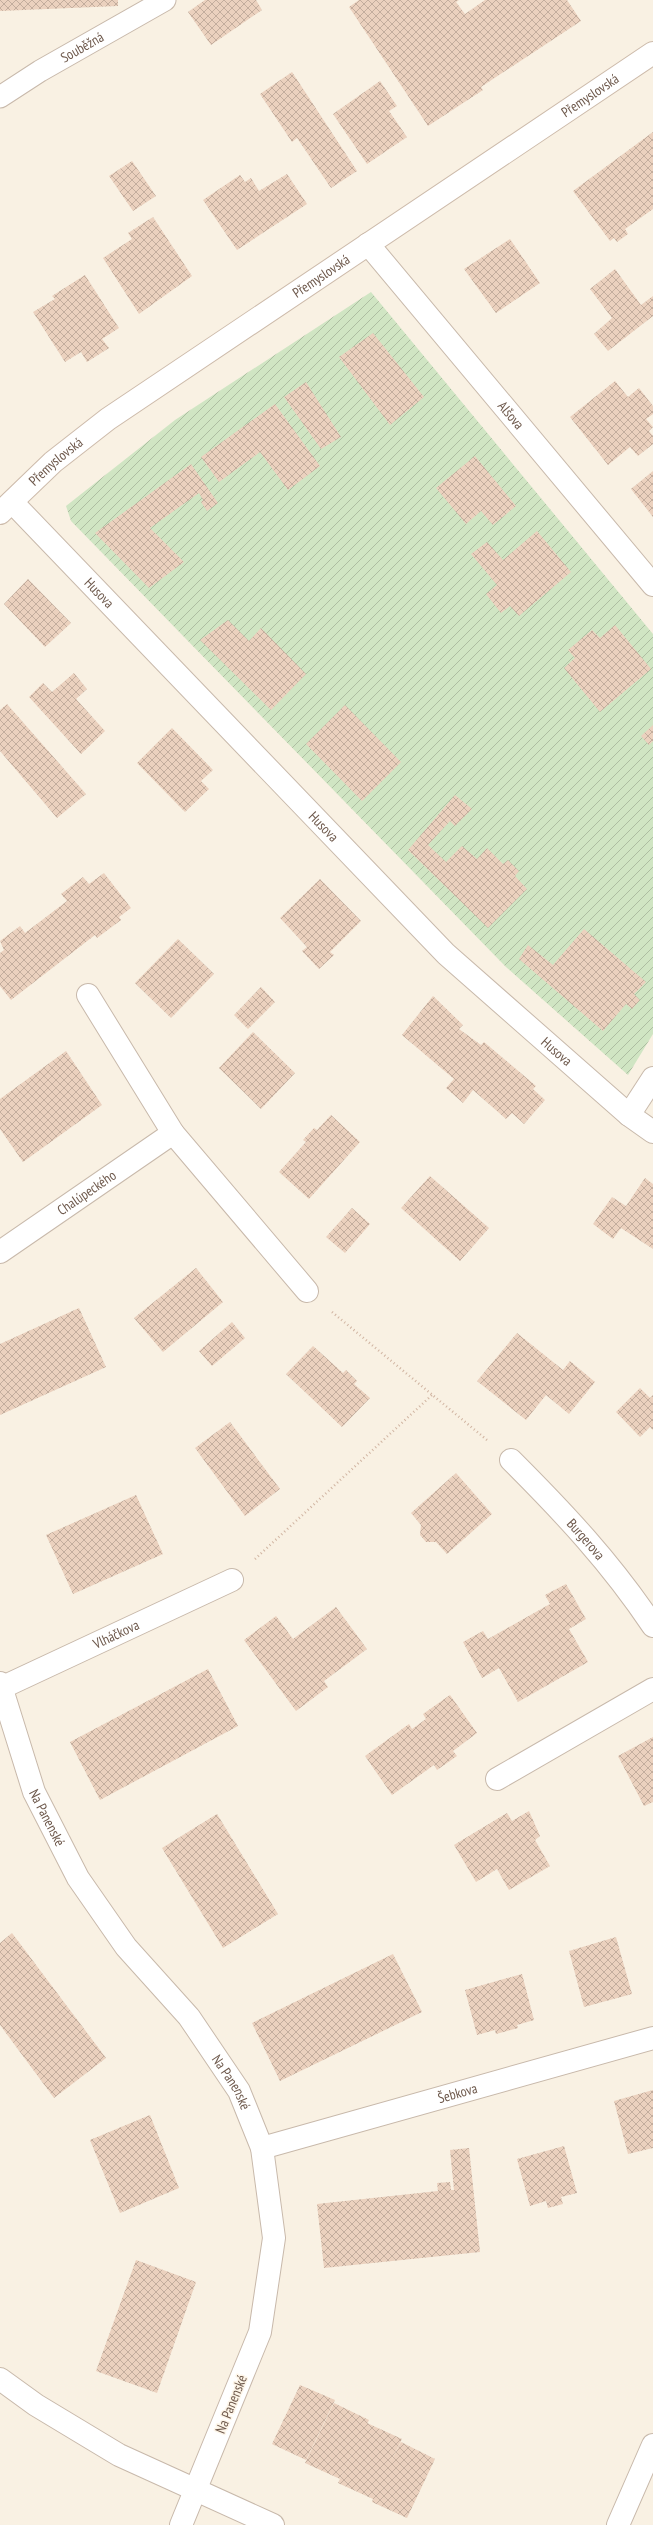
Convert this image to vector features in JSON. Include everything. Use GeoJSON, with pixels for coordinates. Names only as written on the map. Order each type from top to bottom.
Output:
{"type":"FeatureCollection","features":[{"type":"Feature","properties":{"kind":"street","name":"Přemyslovská"},"geometry":{"type":"LineString","coordinates":[[6,507],[53,462],[108,419],[653,53]]}},
{"type":"Feature","properties":{"kind":"street","name":"Alšova"},"geometry":{"type":"LineString","coordinates":[[368,244],[653,585]]}},
{"type":"Feature","properties":{"kind":"street","name":"Husova"},"geometry":{"type":"LineString","coordinates":[[6,507],[446,954],[629,1115],[653,1132]]}},
{"type":"Feature","properties":{"kind":"street"},"geometry":{"type":"LineString","coordinates":[[88,995],[173,1134],[307,1291]]}},
{"type":"Feature","properties":{"kind":"street"},"geometry":{"type":"LineString","coordinates":[[629,1115],[653,1078]]}},
{"type":"Feature","properties":{"kind":"street","name":"Chalúpeckého"},"geometry":{"type":"LineString","coordinates":[[0,1252],[173,1134]]}},
{"type":"Feature","properties":{"kind":"street","name":"Burgerova"},"geometry":{"type":"LineString","coordinates":[[511,1460],[580,1529],[634,1597],[653,1626]]}},
{"type":"Feature","properties":{"kind":"street","name":"Vlháčkova"},"geometry":{"type":"LineString","coordinates":[[0,1685],[232,1580]]}},
{"type":"Feature","properties":{"kind":"street","name":"Na Panenské"},"geometry":{"type":"LineString","coordinates":[[0,1685],[34,1792],[78,1878],[126,1947],[189,2017],[231,2078],[239,2091],[262,2148],[274,2238],[260,2332],[181,2525]]}},
{"type":"Feature","properties":{"kind":"street"},"geometry":{"type":"LineString","coordinates":[[497,1779],[653,1689]]}},
{"type":"Feature","properties":{"kind":"street","name":"Šebkova"},"geometry":{"type":"LineString","coordinates":[[262,2148],[653,2038]]}},
{"type":"Feature","properties":{"kind":"street"},"geometry":{"type":"LineString","coordinates":[[0,2379],[36,2404],[119,2455],[273,2525]]}},
{"type":"Feature","properties":{"kind":"street"},"geometry":{"type":"LineString","coordinates":[[618,2525],[653,2445]]}},
{"type":"Feature","properties":{"kind":"lane","name":"Souběžná"},"geometry":{"type":"LineString","coordinates":[[0,97],[40,71],[165,0]]}},
{"type":"Feature","properties":{"kind":"path"},"geometry":{"type":"LineString","coordinates":[[307,1291],[511,1460]]}},
{"type":"Feature","properties":{"kind":"path"},"geometry":{"type":"LineString","coordinates":[[232,1580],[432,1395]]}},
{"type":"Feature","properties":{"kind":"green space"},"geometry":{"type":"Polygon","coordinates":[[[371,292],[653,634],[653,1034],[628,1075],[506,967],[71,521],[66,506],[175,420],[371,292]]]}},
{"type":"Feature","properties":{"kind":"building"},"geometry":{"type":"Polygon","coordinates":[[[0,0],[118,0],[118,6],[0,11],[0,0]]]}},
{"type":"Feature","properties":{"kind":"building"},"geometry":{"type":"Polygon","coordinates":[[[205,0],[256,0],[262,10],[211,45],[188,12],[205,0]]]}},
{"type":"Feature","properties":{"kind":"building"},"geometry":{"type":"Polygon","coordinates":[[[359,0],[459,0],[456,2],[465,14],[485,0],[567,0],[581,21],[481,87],[483,90],[428,126],[349,7],[359,0]]]}},
{"type":"Feature","properties":{"kind":"building"},"geometry":{"type":"Polygon","coordinates":[[[292,72],[357,171],[331,188],[297,138],[292,142],[260,94],[292,72]]]}},
{"type":"Feature","properties":{"kind":"building"},"geometry":{"type":"Polygon","coordinates":[[[380,81],[397,106],[389,111],[407,137],[367,164],[333,114],[380,81]]]}},
{"type":"Feature","properties":{"kind":"building"},"geometry":{"type":"Polygon","coordinates":[[[653,132],[653,209],[625,229],[628,234],[617,242],[614,238],[610,241],[573,191],[653,132]]]}},
{"type":"Feature","properties":{"kind":"building"},"geometry":{"type":"Polygon","coordinates":[[[132,161],[156,196],[133,211],[109,176],[132,161]]]}},
{"type":"Feature","properties":{"kind":"building"},"geometry":{"type":"Polygon","coordinates":[[[287,174],[307,204],[237,250],[203,200],[240,175],[245,182],[251,178],[259,191],[287,174]]]}},
{"type":"Feature","properties":{"kind":"building"},"geometry":{"type":"Polygon","coordinates":[[[153,217],[192,276],[139,314],[103,258],[132,239],[128,233],[153,217]]]}},
{"type":"Feature","properties":{"kind":"building"},"geometry":{"type":"Polygon","coordinates":[[[510,239],[540,283],[496,313],[464,269],[510,239]]]}},
{"type":"Feature","properties":{"kind":"building"},"geometry":{"type":"Polygon","coordinates":[[[615,269],[641,305],[653,296],[653,316],[608,351],[594,334],[612,318],[590,289],[615,269]]]}},
{"type":"Feature","properties":{"kind":"building"},"geometry":{"type":"Polygon","coordinates":[[[85,275],[119,328],[102,339],[109,348],[87,362],[81,352],[65,362],[33,312],[55,299],[52,296],[85,275]]]}},
{"type":"Feature","properties":{"kind":"building"},"geometry":{"type":"Polygon","coordinates":[[[373,333],[424,397],[390,425],[339,357],[373,333]]]}},
{"type":"Feature","properties":{"kind":"building"},"geometry":{"type":"Polygon","coordinates":[[[615,381],[628,397],[639,388],[653,406],[653,414],[646,419],[653,427],[649,431],[653,436],[653,444],[638,456],[630,447],[608,465],[570,417],[615,381]]]}},
{"type":"Feature","properties":{"kind":"building"},"geometry":{"type":"Polygon","coordinates":[[[306,382],[341,437],[321,449],[284,397],[306,382]]]}},
{"type":"Feature","properties":{"kind":"building"},"geometry":{"type":"Polygon","coordinates":[[[275,404],[320,466],[288,490],[260,452],[219,482],[201,457],[275,404]]]}},
{"type":"Feature","properties":{"kind":"building"},"geometry":{"type":"Polygon","coordinates":[[[475,456],[516,506],[493,525],[481,511],[466,524],[436,488],[475,456]]]}},
{"type":"Feature","properties":{"kind":"building"},"geometry":{"type":"Polygon","coordinates":[[[191,464],[218,503],[207,511],[201,502],[203,500],[199,493],[150,528],[184,562],[149,588],[95,533],[191,464]]]}},
{"type":"Feature","properties":{"kind":"building"},"geometry":{"type":"Polygon","coordinates":[[[653,471],[653,517],[631,489],[653,471]]]}},
{"type":"Feature","properties":{"kind":"building"},"geometry":{"type":"Polygon","coordinates":[[[537,531],[571,572],[519,616],[510,606],[501,613],[486,594],[497,585],[471,554],[487,542],[503,560],[537,531]]]}},
{"type":"Feature","properties":{"kind":"building"},"geometry":{"type":"Polygon","coordinates":[[[28,579],[71,623],[45,647],[4,604],[28,579]]]}},
{"type":"Feature","properties":{"kind":"building"},"geometry":{"type":"Polygon","coordinates":[[[228,620],[249,641],[261,628],[306,674],[271,710],[200,640],[228,620]]]}},
{"type":"Feature","properties":{"kind":"building"},"geometry":{"type":"Polygon","coordinates":[[[615,625],[651,669],[600,712],[564,668],[575,658],[568,650],[592,630],[600,638],[615,625]]]}},
{"type":"Feature","properties":{"kind":"building"},"geometry":{"type":"Polygon","coordinates":[[[74,673],[87,689],[76,699],[105,731],[81,754],[29,697],[43,683],[52,692],[74,673]]]}},
{"type":"Feature","properties":{"kind":"building"},"geometry":{"type":"Polygon","coordinates":[[[7,704],[86,794],[57,818],[0,751],[0,710],[7,704]]]}},
{"type":"Feature","properties":{"kind":"building"},"geometry":{"type":"Polygon","coordinates":[[[345,705],[401,762],[362,801],[306,744],[345,705]]]}},
{"type":"Feature","properties":{"kind":"building"},"geometry":{"type":"Polygon","coordinates":[[[653,725],[653,741],[649,745],[641,736],[653,725]]]}},
{"type":"Feature","properties":{"kind":"building"},"geometry":{"type":"Polygon","coordinates":[[[172,728],[213,770],[201,781],[209,789],[185,812],[137,763],[172,728]]]}},
{"type":"Feature","properties":{"kind":"building"},"geometry":{"type":"Polygon","coordinates":[[[455,795],[472,809],[455,826],[450,821],[428,845],[446,862],[462,846],[477,859],[487,848],[503,864],[508,860],[519,871],[515,876],[527,889],[488,928],[408,850],[455,795]]]}},
{"type":"Feature","properties":{"kind":"building"},"geometry":{"type":"Polygon","coordinates":[[[104,873],[131,908],[119,917],[121,920],[97,938],[95,935],[11,1000],[0,986],[0,953],[4,950],[0,941],[20,926],[25,933],[67,901],[61,894],[83,877],[89,884],[104,873]]]}},
{"type":"Feature","properties":{"kind":"building"},"geometry":{"type":"Polygon","coordinates":[[[320,879],[361,921],[330,952],[334,955],[319,969],[302,951],[307,947],[280,918],[320,879]]]}},
{"type":"Feature","properties":{"kind":"building"},"geometry":{"type":"Polygon","coordinates":[[[584,929],[646,982],[634,994],[640,1000],[632,1009],[626,1004],[603,1031],[519,959],[528,945],[553,965],[584,929]]]}},
{"type":"Feature","properties":{"kind":"building"},"geometry":{"type":"Polygon","coordinates":[[[178,939],[214,974],[171,1018],[135,983],[178,939]]]}},
{"type":"Feature","properties":{"kind":"building"},"geometry":{"type":"Polygon","coordinates":[[[261,987],[275,1002],[248,1029],[234,1015],[261,987]]]}},
{"type":"Feature","properties":{"kind":"building"},"geometry":{"type":"Polygon","coordinates":[[[433,996],[463,1025],[459,1029],[481,1045],[484,1042],[536,1086],[533,1089],[545,1100],[524,1124],[512,1113],[506,1119],[473,1090],[463,1103],[446,1088],[454,1079],[402,1035],[433,996]]]}},
{"type":"Feature","properties":{"kind":"building"},"geometry":{"type":"Polygon","coordinates":[[[253,1032],[295,1073],[261,1109],[219,1068],[253,1032]]]}},
{"type":"Feature","properties":{"kind":"building"},"geometry":{"type":"Polygon","coordinates":[[[66,1051],[102,1105],[23,1162],[0,1129],[0,1099],[66,1051]]]}},
{"type":"Feature","properties":{"kind":"building"},"geometry":{"type":"Polygon","coordinates":[[[331,1115],[360,1142],[309,1199],[279,1172],[306,1142],[303,1140],[314,1128],[317,1130],[331,1115]]]}},
{"type":"Feature","properties":{"kind":"building"},"geometry":{"type":"Polygon","coordinates":[[[430,1176],[489,1228],[460,1261],[401,1208],[430,1176]]]}},
{"type":"Feature","properties":{"kind":"building"},"geometry":{"type":"Polygon","coordinates":[[[645,1178],[653,1184],[653,1249],[621,1228],[613,1239],[593,1224],[612,1197],[626,1206],[645,1178]]]}},
{"type":"Feature","properties":{"kind":"building"},"geometry":{"type":"Polygon","coordinates":[[[352,1208],[370,1224],[345,1253],[326,1237],[352,1208]]]}},
{"type":"Feature","properties":{"kind":"building"},"geometry":{"type":"Polygon","coordinates":[[[196,1268],[223,1302],[163,1352],[134,1318],[196,1268]]]}},
{"type":"Feature","properties":{"kind":"building"},"geometry":{"type":"Polygon","coordinates":[[[79,1308],[106,1367],[0,1415],[0,1344],[79,1308]]]}},
{"type":"Feature","properties":{"kind":"building"},"geometry":{"type":"Polygon","coordinates":[[[232,1322],[245,1338],[212,1366],[199,1351],[232,1322]]]}},
{"type":"Feature","properties":{"kind":"building"},"geometry":{"type":"Polygon","coordinates":[[[517,1333],[563,1370],[570,1361],[595,1382],[569,1414],[546,1395],[526,1420],[477,1381],[517,1333]]]}},
{"type":"Feature","properties":{"kind":"building"},"geometry":{"type":"Polygon","coordinates":[[[313,1346],[343,1373],[346,1370],[357,1381],[354,1384],[370,1398],[342,1427],[286,1374],[313,1346]]]}},
{"type":"Feature","properties":{"kind":"building"},"geometry":{"type":"Polygon","coordinates":[[[640,1388],[650,1398],[653,1395],[653,1430],[650,1427],[640,1437],[616,1412],[640,1388]]]}},
{"type":"Feature","properties":{"kind":"building"},"geometry":{"type":"Polygon","coordinates":[[[230,1422],[280,1489],[245,1516],[195,1448],[230,1422]]]}},
{"type":"Feature","properties":{"kind":"building"},"geometry":{"type":"Polygon","coordinates":[[[456,1473],[492,1514],[447,1554],[436,1542],[426,1542],[420,1535],[421,1525],[411,1513],[456,1473]]]}},
{"type":"Feature","properties":{"kind":"building"},"geometry":{"type":"Polygon","coordinates":[[[136,1495],[163,1554],[73,1594],[46,1535],[136,1495]]]}},
{"type":"Feature","properties":{"kind":"building"},"geometry":{"type":"Polygon","coordinates":[[[566,1584],[586,1619],[569,1629],[588,1662],[518,1702],[499,1668],[482,1678],[463,1642],[483,1631],[488,1639],[550,1604],[545,1595],[566,1584]]]}},
{"type":"Feature","properties":{"kind":"building"},"geometry":{"type":"Polygon","coordinates":[[[336,1607],[367,1649],[324,1681],[328,1687],[296,1711],[244,1640],[276,1616],[293,1639],[336,1607]]]}},
{"type":"Feature","properties":{"kind":"building"},"geometry":{"type":"Polygon","coordinates":[[[208,1669],[238,1726],[100,1800],[70,1742],[208,1669]]]}},
{"type":"Feature","properties":{"kind":"building"},"geometry":{"type":"Polygon","coordinates":[[[450,1695],[477,1733],[453,1751],[457,1756],[437,1770],[434,1765],[392,1795],[365,1756],[409,1724],[412,1729],[426,1719],[423,1714],[450,1695]]]}},
{"type":"Feature","properties":{"kind":"building"},"geometry":{"type":"Polygon","coordinates":[[[653,1737],[653,1802],[644,1806],[618,1756],[653,1737]]]}},
{"type":"Feature","properties":{"kind":"building"},"geometry":{"type":"Polygon","coordinates":[[[529,1811],[540,1836],[535,1840],[550,1866],[509,1890],[497,1869],[476,1882],[454,1845],[507,1813],[512,1821],[529,1811]]]}},
{"type":"Feature","properties":{"kind":"building"},"geometry":{"type":"Polygon","coordinates":[[[217,1814],[278,1914],[223,1948],[162,1848],[217,1814]]]}},
{"type":"Feature","properties":{"kind":"building"},"geometry":{"type":"Polygon","coordinates":[[[12,1933],[106,2058],[54,2098],[0,2025],[0,1943],[12,1933]]]}},
{"type":"Feature","properties":{"kind":"building"},"geometry":{"type":"Polygon","coordinates":[[[616,1937],[632,1994],[584,2007],[569,1951],[616,1937]]]}},
{"type":"Feature","properties":{"kind":"building"},"geometry":{"type":"Polygon","coordinates":[[[393,1954],[422,2012],[280,2081],[252,2023],[393,1954]]]}},
{"type":"Feature","properties":{"kind":"building"},"geometry":{"type":"Polygon","coordinates":[[[522,1974],[534,2020],[517,2025],[518,2028],[496,2034],[495,2030],[477,2035],[465,1990],[522,1974]]]}},
{"type":"Feature","properties":{"kind":"building"},"geometry":{"type":"Polygon","coordinates":[[[653,2090],[653,2148],[628,2154],[614,2101],[653,2090]]]}},
{"type":"Feature","properties":{"kind":"building"},"geometry":{"type":"Polygon","coordinates":[[[150,2115],[179,2188],[120,2213],[90,2140],[150,2115]]]}},
{"type":"Feature","properties":{"kind":"building"},"geometry":{"type":"Polygon","coordinates":[[[564,2146],[577,2193],[561,2197],[563,2204],[548,2208],[546,2201],[530,2206],[517,2159],[564,2146]]]}},
{"type":"Feature","properties":{"kind":"building"},"geometry":{"type":"Polygon","coordinates":[[[469,2148],[480,2252],[324,2268],[317,2204],[438,2191],[437,2183],[450,2182],[451,2190],[454,2190],[450,2150],[469,2148]]]}},
{"type":"Feature","properties":{"kind":"building"},"geometry":{"type":"Polygon","coordinates":[[[136,2260],[196,2282],[157,2393],[96,2371],[136,2260]]]}},
{"type":"Feature","properties":{"kind":"building"},"geometry":{"type":"Polygon","coordinates":[[[300,2385],[335,2400],[306,2460],[272,2444],[300,2385]]]}},
{"type":"Feature","properties":{"kind":"building"},"geometry":{"type":"Polygon","coordinates":[[[334,2403],[369,2420],[340,2479],[305,2463],[334,2403]]]}},
{"type":"Feature","properties":{"kind":"building"},"geometry":{"type":"Polygon","coordinates":[[[367,2423],[402,2439],[389,2465],[401,2442],[435,2459],[407,2518],[372,2502],[373,2499],[338,2483],[367,2423]]]}}]}
